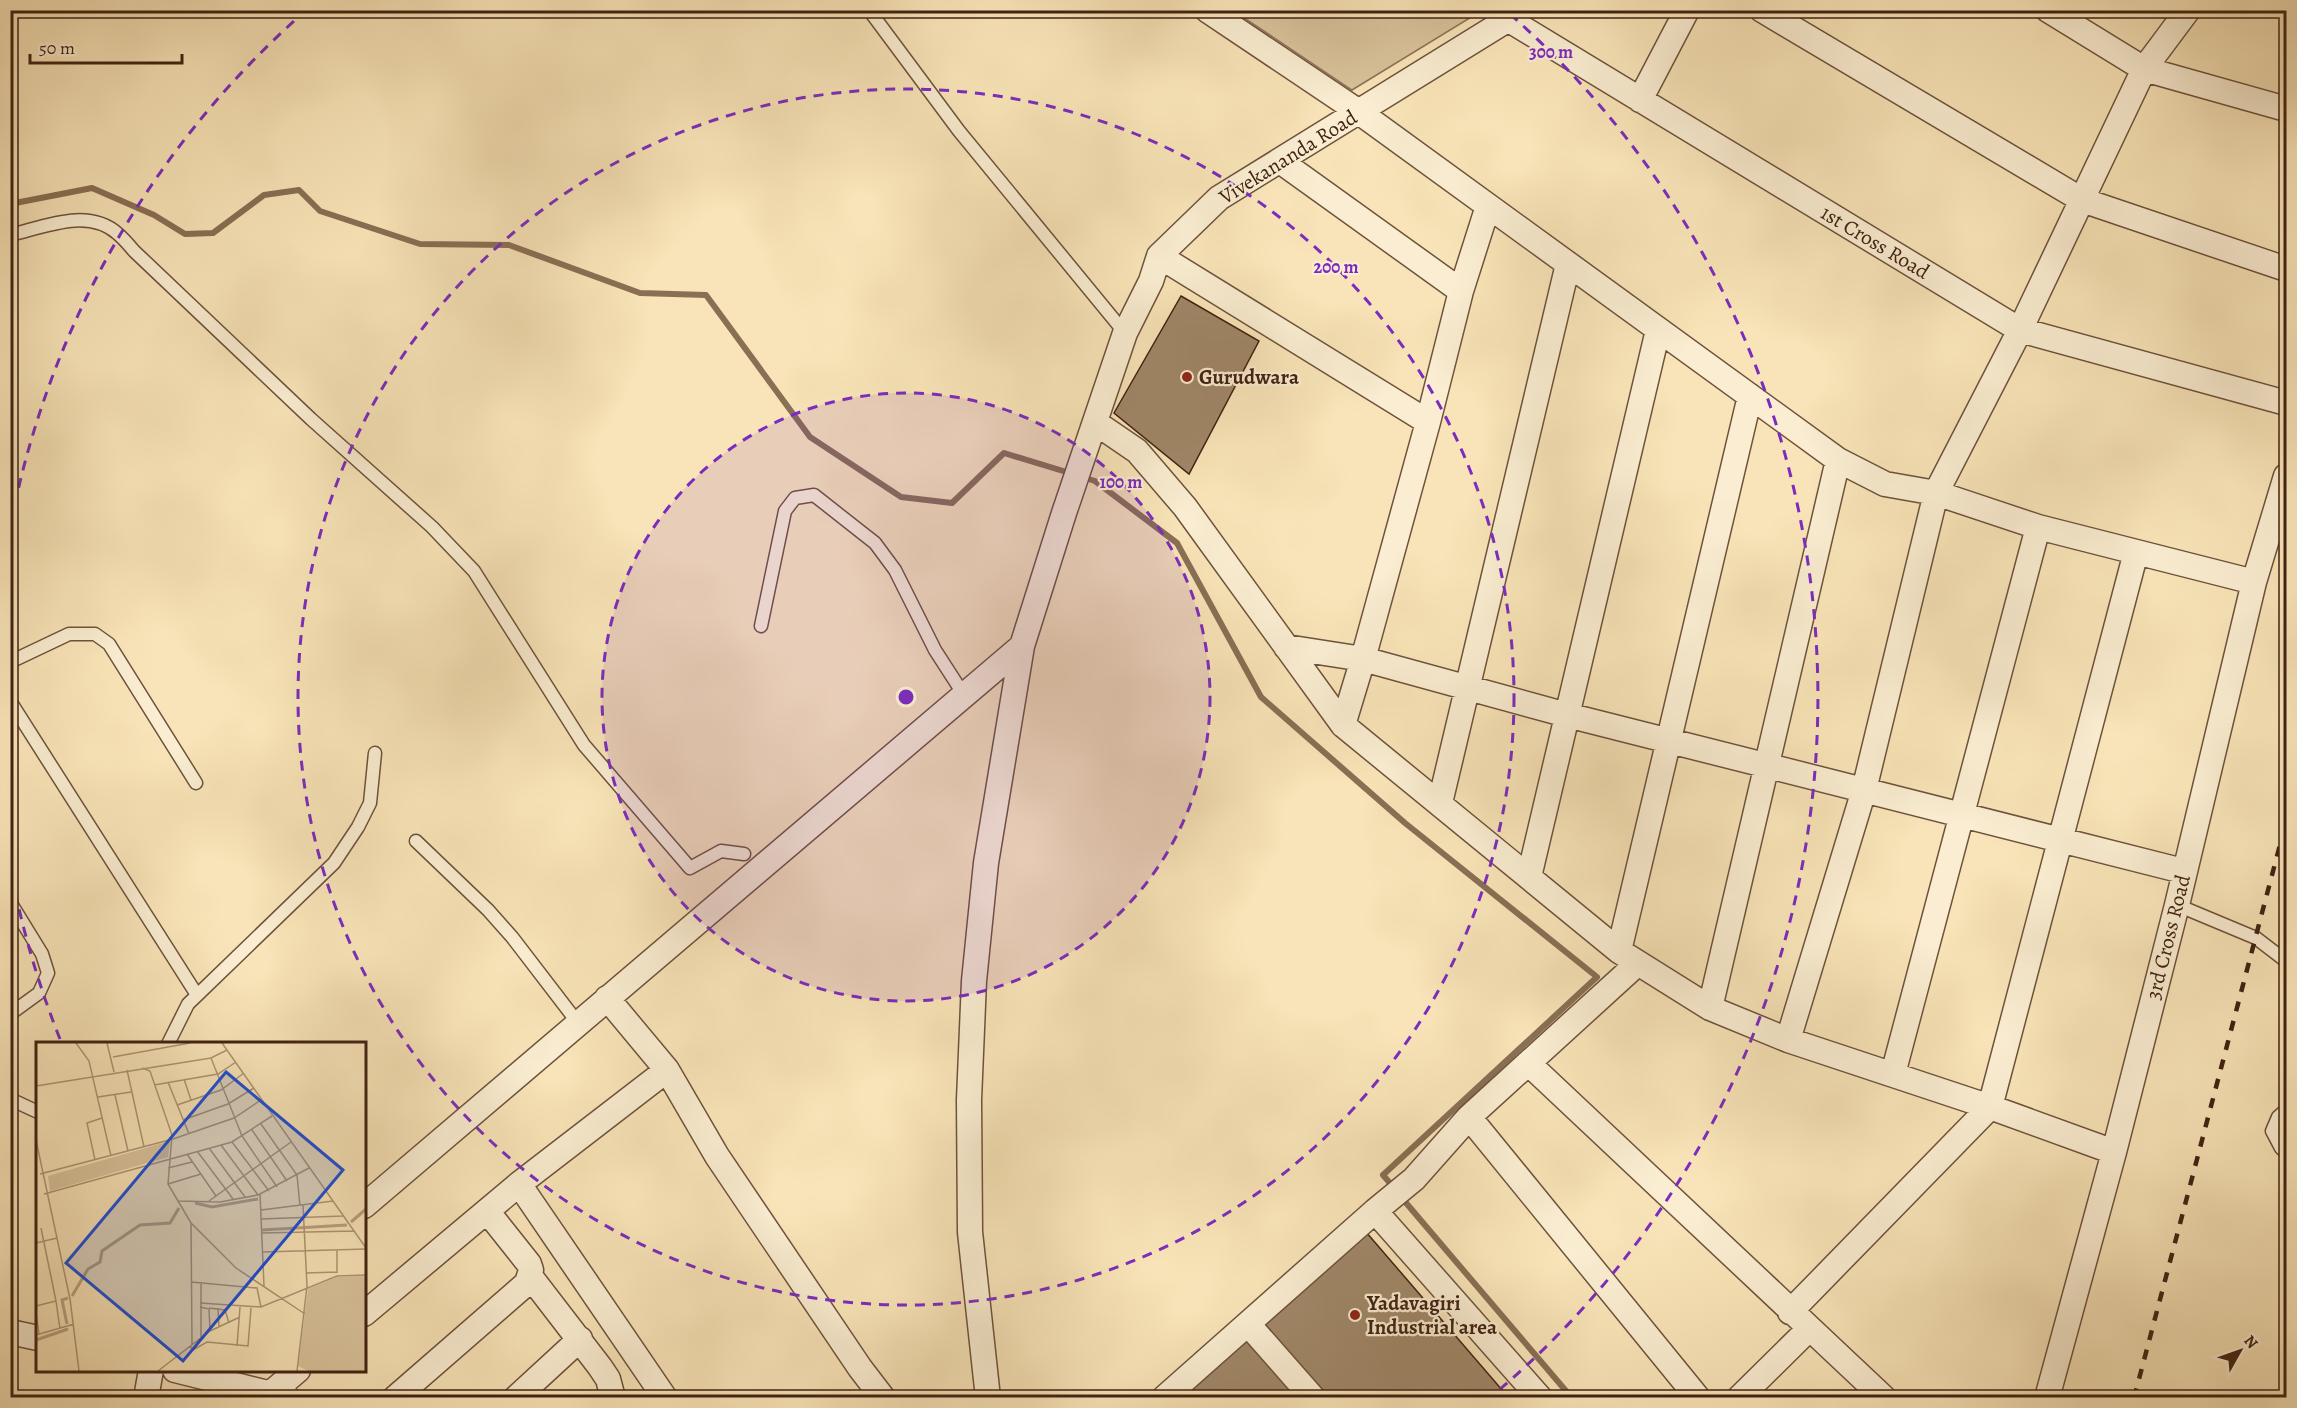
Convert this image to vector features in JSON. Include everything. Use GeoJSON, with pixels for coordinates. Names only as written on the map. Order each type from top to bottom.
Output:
{"type":"FeatureCollection","features":[{"type":"Feature","properties":{"kind":"street"},"geometry":{"type":"LineString","coordinates":[[1207,10],[1359,112],[1838,460],[1885,484],[1936,493],[2037,527],[2254,582]]}},
{"type":"Feature","properties":{"kind":"street"},"geometry":{"type":"LineString","coordinates":[[1640,100],[1687,10]]}},
{"type":"Feature","properties":{"kind":"street"},"geometry":{"type":"LineString","coordinates":[[1762,10],[2082,200],[2286,269]]}},
{"type":"Feature","properties":{"kind":"street"},"geometry":{"type":"LineString","coordinates":[[2048,10],[2144,69],[2286,109]]}},
{"type":"Feature","properties":{"kind":"street"},"geometry":{"type":"LineString","coordinates":[[1788,1040],[1864,790],[1936,493],[2020,330],[2144,69],[2188,10]]}},
{"type":"Feature","properties":{"kind":"street","name":"Vivekananda Road"},"geometry":{"type":"LineString","coordinates":[[988,1398],[970,1232],[969,1100],[974,981],[986,863],[1022,646],[1125,333],[1151,281],[1160,256],[1219,198],[1359,112],[1506,14]]}},
{"type":"Feature","properties":{"kind":"street","name":"1st Cross Road"},"geometry":{"type":"LineString","coordinates":[[1506,14],[1640,100],[2020,330],[2286,403]]}},
{"type":"Feature","properties":{"kind":"street"},"geometry":{"type":"LineString","coordinates":[[1280,160],[1461,291]]}},
{"type":"Feature","properties":{"kind":"street"},"geometry":{"type":"LineString","coordinates":[[1343,725],[1364,659],[1461,291],[1488,206]]}},
{"type":"Feature","properties":{"kind":"street"},"geometry":{"type":"LineString","coordinates":[[1160,256],[1428,422]]}},
{"type":"Feature","properties":{"kind":"street"},"geometry":{"type":"LineString","coordinates":[[1440,803],[1568,264]]}},
{"type":"Feature","properties":{"kind":"street"},"geometry":{"type":"LineString","coordinates":[[1529,877],[1658,330]]}},
{"type":"Feature","properties":{"kind":"street"},"geometry":{"type":"LineString","coordinates":[[1164,1398],[1414,1179],[1469,1117],[1584,1014],[1628,963],[1669,741],[1750,396]]}},
{"type":"Feature","properties":{"kind":"street"},"geometry":{"type":"LineString","coordinates":[[1096,423],[1137,451],[1185,507],[1343,725],[1529,877],[1628,963],[1710,1008],[1788,1040],[1990,1107],[2114,1152]]}},
{"type":"Feature","properties":{"kind":"street"},"geometry":{"type":"LineString","coordinates":[[1710,1008],[1838,460]]}},
{"type":"Feature","properties":{"kind":"street","name":"3rd Cross Road"},"geometry":{"type":"LineString","coordinates":[[2047,1398],[2114,1152],[2177,905],[2183,871],[2254,582],[2286,476]]}},
{"type":"Feature","properties":{"kind":"street"},"geometry":{"type":"LineString","coordinates":[[1893,1074],[2037,527]]}},
{"type":"Feature","properties":{"kind":"street"},"geometry":{"type":"LineString","coordinates":[[1790,1312],[1990,1107],[2136,552]]}},
{"type":"Feature","properties":{"kind":"street"},"geometry":{"type":"LineString","coordinates":[[366,1204],[1022,646]]}},
{"type":"Feature","properties":{"kind":"street"},"geometry":{"type":"LineString","coordinates":[[1286,647],[1364,659],[1567,715],[2183,871]]}},
{"type":"Feature","properties":{"kind":"street"},"geometry":{"type":"LineString","coordinates":[[608,998],[667,1070],[717,1156],[860,1368],[884,1398]]}},
{"type":"Feature","properties":{"kind":"street"},"geometry":{"type":"LineString","coordinates":[[1528,1063],[1884,1398]]}},
{"type":"Feature","properties":{"kind":"street"},"geometry":{"type":"LineString","coordinates":[[366,1312],[519,1184],[667,1070]]}},
{"type":"Feature","properties":{"kind":"street"},"geometry":{"type":"LineString","coordinates":[[1469,1117],[1698,1398]]}},
{"type":"Feature","properties":{"kind":"street"},"geometry":{"type":"LineString","coordinates":[[519,1184],[664,1398]]}},
{"type":"Feature","properties":{"kind":"street"},"geometry":{"type":"LineString","coordinates":[[1379,1208],[1540,1398]]}},
{"type":"Feature","properties":{"kind":"street"},"geometry":{"type":"LineString","coordinates":[[487,1211],[529,1264],[530,1276],[580,1339],[608,1379],[613,1398]]}},
{"type":"Feature","properties":{"kind":"street"},"geometry":{"type":"LineString","coordinates":[[395,1398],[523,1287],[530,1276]]}},
{"type":"Feature","properties":{"kind":"street"},"geometry":{"type":"LineString","coordinates":[[1248,1324],[1313,1398]]}},
{"type":"Feature","properties":{"kind":"street"},"geometry":{"type":"LineString","coordinates":[[1739,1398],[1809,1329]]}},
{"type":"Feature","properties":{"kind":"street"},"geometry":{"type":"LineString","coordinates":[[10,1332],[36,1338]]}},
{"type":"Feature","properties":{"kind":"street"},"geometry":{"type":"LineString","coordinates":[[516,1398],[580,1339]]}},
{"type":"Feature","properties":{"kind":"street"},"geometry":{"type":"LineString","coordinates":[[146,1398],[151,1372]]}},
{"type":"Feature","properties":{"kind":"street"},"geometry":{"type":"LineString","coordinates":[[179,1372],[280,1395],[297,1372]]}},
{"type":"Feature","properties":{"kind":"lane"},"geometry":{"type":"LineString","coordinates":[[871,10],[958,131],[1125,333]]}},
{"type":"Feature","properties":{"kind":"lane"},"geometry":{"type":"LineString","coordinates":[[10,235],[76,219],[99,222],[118,233],[134,251],[303,411],[432,526],[474,571],[584,745],[690,868],[721,851],[744,854]]}},
{"type":"Feature","properties":{"kind":"lane"},"geometry":{"type":"LineString","coordinates":[[761,626],[785,511],[795,498],[814,495],[875,543],[895,570],[935,650],[964,695]]}},
{"type":"Feature","properties":{"kind":"lane"},"geometry":{"type":"LineString","coordinates":[[10,662],[69,634],[95,634],[110,644],[196,783]]}},
{"type":"Feature","properties":{"kind":"lane"},"geometry":{"type":"LineString","coordinates":[[10,701],[197,995]]}},
{"type":"Feature","properties":{"kind":"lane"},"geometry":{"type":"LineString","coordinates":[[169,1042],[188,1004],[334,862],[358,827],[370,803],[375,753]]}},
{"type":"Feature","properties":{"kind":"lane"},"geometry":{"type":"LineString","coordinates":[[416,841],[513,937],[578,1023]]}},
{"type":"Feature","properties":{"kind":"lane"},"geometry":{"type":"LineString","coordinates":[[10,902],[42,954],[48,973],[39,993],[10,1014]]}},
{"type":"Feature","properties":{"kind":"lane"},"geometry":{"type":"LineString","coordinates":[[2177,905],[2256,938],[2286,961]]}},
{"type":"Feature","properties":{"kind":"lane"},"geometry":{"type":"LineString","coordinates":[[10,1099],[36,1111]]}},
{"type":"Feature","properties":{"kind":"lane"},"geometry":{"type":"LineString","coordinates":[[2286,1110],[2278,1117],[2272,1131],[2286,1153]]}},
{"type":"Feature","properties":{"kind":"shaded area"},"geometry":{"type":"Polygon","coordinates":[[[1474,10],[1478,13],[1352,90],[1234,11],[1474,10]]]}},
{"type":"Feature","properties":{"kind":"building","name":"Gurudwara"},"geometry":{"type":"Polygon","coordinates":[[[1181,296],[1259,341],[1189,474],[1114,413],[1181,296]]]}},
{"type":"Feature","properties":{"kind":"building","name":"Yadavagiri Industrial area"},"geometry":{"type":"Polygon","coordinates":[[[1366,1232],[1509,1398],[1178,1398],[1366,1232]]]}},
{"type":"Feature","properties":{"kind":"waterway"},"geometry":{"type":"LineString","coordinates":[[10,204],[92,188],[154,215],[185,234],[213,233],[264,195],[299,190],[320,211],[420,244],[509,245],[640,293],[706,295],[810,437],[901,497],[952,503],[1004,453],[1073,474]]}},
{"type":"Feature","properties":{"kind":"waterway"},"geometry":{"type":"LineString","coordinates":[[1082,477],[1095,481],[1177,543],[1261,697],[1405,823],[1597,977],[1383,1175],[1395,1189]]}},
{"type":"Feature","properties":{"kind":"waterway"},"geometry":{"type":"LineString","coordinates":[[1401,1197],[1572,1398]]}},
{"type":"Feature","properties":{"kind":"railway"},"geometry":{"type":"LineString","coordinates":[[2134,1398],[2286,822]]}},
{"type":"Feature","properties":{"kind":"place","name":"Gurudwara"},"geometry":{"type":"Point","coordinates":[1187,377]}},
{"type":"Feature","properties":{"kind":"place","name":"Yadavagiri Industrial area"},"geometry":{"type":"Point","coordinates":[1355,1315]}}]}
